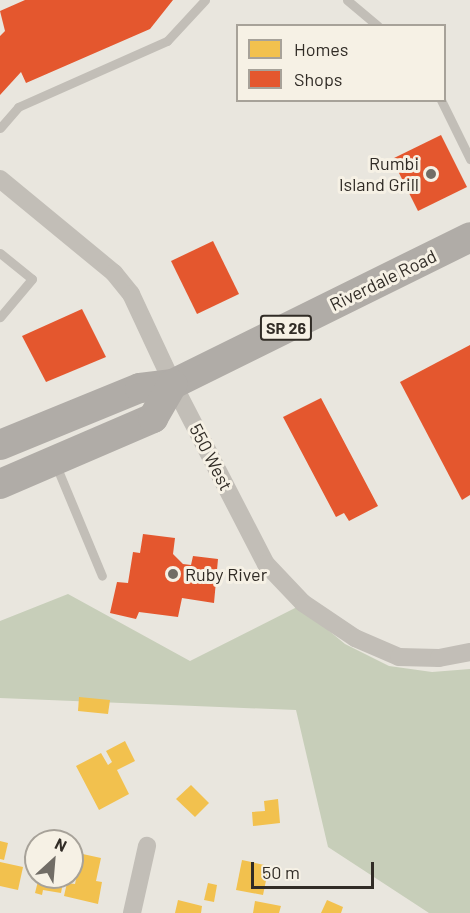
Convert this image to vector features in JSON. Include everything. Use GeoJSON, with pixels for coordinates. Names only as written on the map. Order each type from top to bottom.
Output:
{"type":"FeatureCollection","features":[{"type":"Feature","properties":{"kind":"main road","name":"Riverdale Road"},"geometry":{"type":"LineString","coordinates":[[173,384],[470,237]]}},
{"type":"Feature","properties":{"kind":"main road","name":"SR 26"},"geometry":{"type":"LineString","coordinates":[[0,445],[136,390],[173,384]]}},
{"type":"Feature","properties":{"kind":"main road"},"geometry":{"type":"LineString","coordinates":[[0,484],[153,418],[173,384]]}},
{"type":"Feature","properties":{"kind":"street","name":"550 West"},"geometry":{"type":"LineString","coordinates":[[0,178],[96,257],[123,283],[138,306],[173,384],[266,564],[303,603],[355,638],[399,657],[439,658],[470,652]]}},
{"type":"Feature","properties":{"kind":"street"},"geometry":{"type":"LineString","coordinates":[[132,913],[147,846]]}},
{"type":"Feature","properties":{"kind":"lane"},"geometry":{"type":"LineString","coordinates":[[0,128],[18,107],[167,41],[205,0]]}},
{"type":"Feature","properties":{"kind":"lane"},"geometry":{"type":"LineString","coordinates":[[347,0],[376,24]]}},
{"type":"Feature","properties":{"kind":"lane"},"geometry":{"type":"LineString","coordinates":[[442,102],[470,159]]}},
{"type":"Feature","properties":{"kind":"lane"},"geometry":{"type":"LineString","coordinates":[[0,253],[32,279],[0,317]]}},
{"type":"Feature","properties":{"kind":"lane"},"geometry":{"type":"LineString","coordinates":[[54,461],[102,576]]}},
{"type":"Feature","properties":{"kind":"green space"},"geometry":{"type":"Polygon","coordinates":[[[68,594],[190,661],[299,606],[345,644],[389,666],[432,672],[470,669],[470,913],[429,913],[328,847],[296,710],[0,698],[0,621],[68,594]]]}},
{"type":"Feature","properties":{"kind":"building: Homes"},"geometry":{"type":"Polygon","coordinates":[[[79,697],[110,700],[108,714],[78,711],[79,697]]]}},
{"type":"Feature","properties":{"kind":"building: Homes"},"geometry":{"type":"Polygon","coordinates":[[[125,741],[135,761],[117,770],[129,794],[99,810],[76,766],[101,753],[108,765],[112,762],[106,751],[125,741]]]}},
{"type":"Feature","properties":{"kind":"building: Homes"},"geometry":{"type":"Polygon","coordinates":[[[191,785],[209,803],[195,817],[176,799],[191,785]]]}},
{"type":"Feature","properties":{"kind":"building: Homes"},"geometry":{"type":"Polygon","coordinates":[[[278,799],[280,823],[253,826],[252,812],[265,811],[264,801],[278,799]]]}},
{"type":"Feature","properties":{"kind":"building: Homes"},"geometry":{"type":"Polygon","coordinates":[[[0,841],[8,843],[4,860],[0,859],[0,841]]]}},
{"type":"Feature","properties":{"kind":"building: Homes"},"geometry":{"type":"Polygon","coordinates":[[[84,854],[101,858],[96,881],[102,882],[98,904],[64,896],[66,889],[84,889],[84,854]]]}},
{"type":"Feature","properties":{"kind":"building: Homes"},"geometry":{"type":"Polygon","coordinates":[[[242,860],[269,866],[263,895],[236,890],[242,860]]]}},
{"type":"Feature","properties":{"kind":"building: Homes"},"geometry":{"type":"Polygon","coordinates":[[[0,862],[23,867],[18,890],[0,886],[0,862]]]}},
{"type":"Feature","properties":{"kind":"building: Homes"},"geometry":{"type":"Polygon","coordinates":[[[208,883],[217,885],[214,902],[204,900],[208,883]]]}},
{"type":"Feature","properties":{"kind":"building: Homes"},"geometry":{"type":"Polygon","coordinates":[[[36,889],[62,889],[61,893],[43,890],[42,895],[35,893],[36,889]]]}},
{"type":"Feature","properties":{"kind":"building: Homes"},"geometry":{"type":"Polygon","coordinates":[[[178,900],[202,906],[201,913],[175,913],[178,900]]]}},
{"type":"Feature","properties":{"kind":"building: Homes"},"geometry":{"type":"Polygon","coordinates":[[[327,900],[343,907],[341,913],[321,913],[327,900]]]}},
{"type":"Feature","properties":{"kind":"building: Homes"},"geometry":{"type":"Polygon","coordinates":[[[255,901],[281,906],[279,913],[253,913],[255,901]]]}},
{"type":"Feature","properties":{"kind":"building: Shops"},"geometry":{"type":"Polygon","coordinates":[[[25,0],[173,0],[150,29],[26,83],[21,72],[0,95],[0,36],[5,31],[0,11],[25,0]]]}},
{"type":"Feature","properties":{"kind":"building: Shops"},"geometry":{"type":"Polygon","coordinates":[[[441,135],[467,187],[418,211],[392,159],[441,135]]]}},
{"type":"Feature","properties":{"kind":"building: Shops"},"geometry":{"type":"Polygon","coordinates":[[[213,241],[239,294],[197,314],[171,261],[213,241]]]}},
{"type":"Feature","properties":{"kind":"building: Shops"},"geometry":{"type":"Polygon","coordinates":[[[82,309],[106,357],[46,382],[22,336],[82,309]]]}},
{"type":"Feature","properties":{"kind":"building: Shops"},"geometry":{"type":"Polygon","coordinates":[[[470,345],[470,495],[462,500],[400,382],[470,345]]]}},
{"type":"Feature","properties":{"kind":"building: Shops"},"geometry":{"type":"Polygon","coordinates":[[[321,398],[378,506],[349,521],[344,513],[336,517],[283,417],[321,398]]]}},
{"type":"Feature","properties":{"kind":"building: Shops","name":"Ruby River"},"geometry":{"type":"Polygon","coordinates":[[[143,534],[175,538],[173,554],[183,564],[191,565],[193,556],[218,559],[214,603],[182,598],[178,617],[139,612],[136,619],[110,613],[117,582],[128,583],[133,552],[140,553],[143,534]]]}},
{"type":"Feature","properties":{"kind":"place","name":"Rumbi Island Grill"},"geometry":{"type":"Point","coordinates":[431,174]}},
{"type":"Feature","properties":{"kind":"place","name":"Ruby River"},"geometry":{"type":"Point","coordinates":[173,574]}}]}
